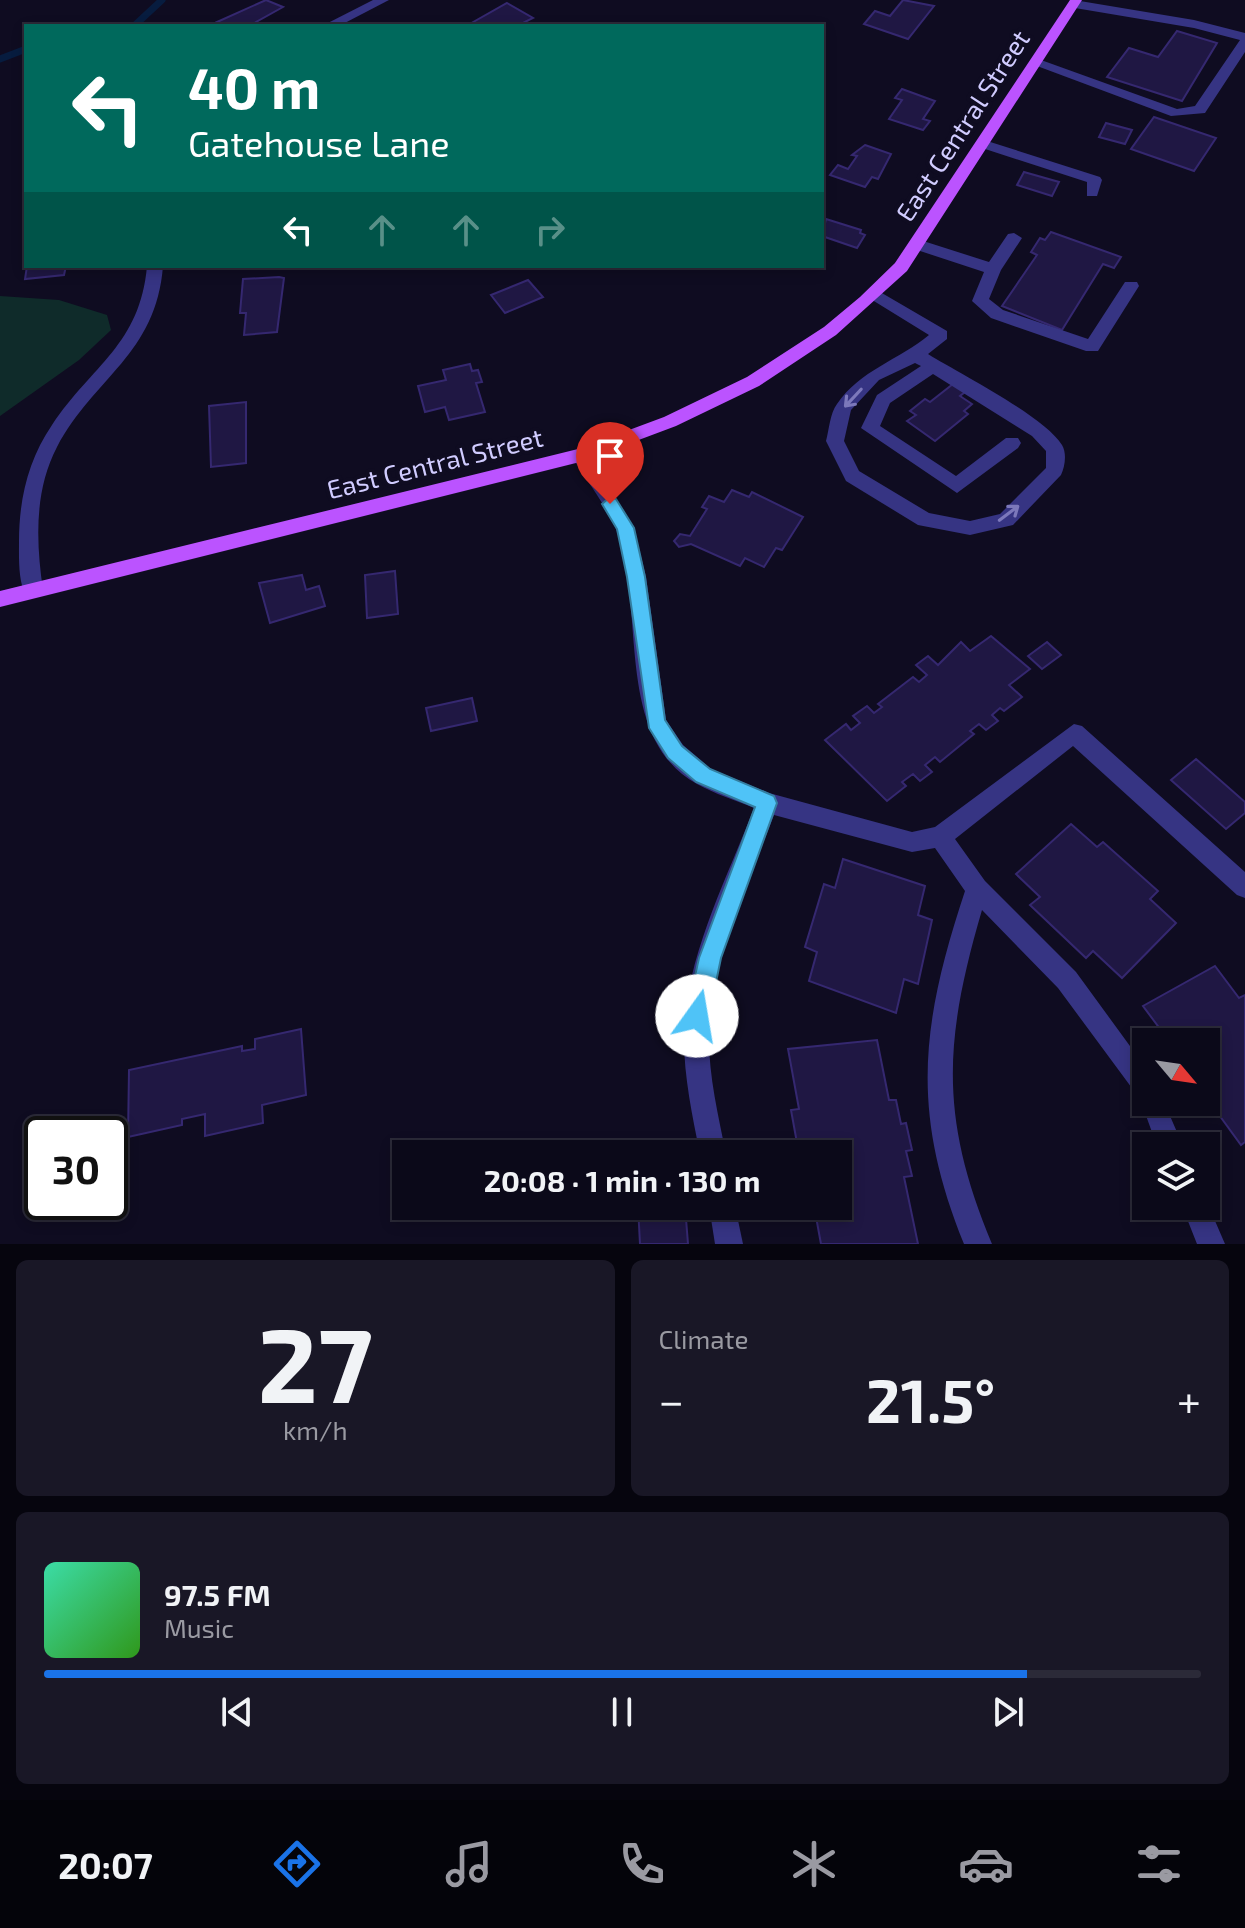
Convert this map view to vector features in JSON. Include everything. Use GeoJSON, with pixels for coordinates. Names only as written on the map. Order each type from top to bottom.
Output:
{"type":"FeatureCollection","features":[{"type":"Feature","properties":{"kind":"main road","name":"East Central Street"},"geometry":{"type":"LineString","coordinates":[[0,599],[580,455],[671,423],[747,387],[815,345],[875,294],[917,244],[1075,2]]}},
{"type":"Feature","properties":{"kind":"street"},"geometry":{"type":"LineString","coordinates":[[333,24],[376,1]]}},
{"type":"Feature","properties":{"kind":"street"},"geometry":{"type":"LineString","coordinates":[[1036,63],[1176,113],[1188,112],[1200,110],[1245,39],[1194,24],[1075,2]]}},
{"type":"Feature","properties":{"kind":"street"},"geometry":{"type":"LineString","coordinates":[[984,144],[1095,180],[1092,193]]}},
{"type":"Feature","properties":{"kind":"street"},"geometry":{"type":"LineString","coordinates":[[1014,238],[993,269],[980,301],[997,314],[1092,347],[1131,286]]}},
{"type":"Feature","properties":{"kind":"street"},"geometry":{"type":"LineString","coordinates":[[917,244],[993,269]]}},
{"type":"Feature","properties":{"kind":"street"},"geometry":{"type":"LineString","coordinates":[[33,590],[28,510],[35,477],[57,431],[125,353],[145,316],[155,286],[155,268]]}},
{"type":"Feature","properties":{"kind":"street"},"geometry":{"type":"LineString","coordinates":[[875,294],[941,335],[916,355],[873,376],[843,408],[835,441],[852,476],[925,520],[970,528],[1006,520],[1055,470],[1055,449],[1038,431],[916,355]]}},
{"type":"Feature","properties":{"kind":"street"},"geometry":{"type":"LineString","coordinates":[[933,366],[883,399],[870,428],[957,486],[1012,443]]}},
{"type":"Feature","properties":{"kind":"street"},"geometry":{"type":"LineString","coordinates":[[580,455],[625,528],[636,577],[656,722],[675,752],[703,776],[767,803],[912,842],[940,837],[1074,733],[1245,887]]}},
{"type":"Feature","properties":{"kind":"street"},"geometry":{"type":"LineString","coordinates":[[711,1140],[702,1091],[697,1016],[710,958],[767,803]]}},
{"type":"Feature","properties":{"kind":"street"},"geometry":{"type":"LineString","coordinates":[[940,837],[977,889],[1067,980],[1132,1070]]}},
{"type":"Feature","properties":{"kind":"street"},"geometry":{"type":"LineString","coordinates":[[977,889],[963,929],[938,1072],[947,1148],[966,1218],[978,1244]]}},
{"type":"Feature","properties":{"kind":"street"},"geometry":{"type":"LineString","coordinates":[[725,1220],[729,1244]]}},
{"type":"Feature","properties":{"kind":"street"},"geometry":{"type":"LineString","coordinates":[[1201,1220],[1211,1244]]}},
{"type":"Feature","properties":{"kind":"green space"},"geometry":{"type":"Polygon","coordinates":[[[0,296],[59,300],[107,315],[111,330],[79,360],[0,416],[0,296]]]}},
{"type":"Feature","properties":{"kind":"building"},"geometry":{"type":"Polygon","coordinates":[[[266,0],[283,7],[253,24],[217,22],[266,0]]]}},
{"type":"Feature","properties":{"kind":"building"},"geometry":{"type":"Polygon","coordinates":[[[903,0],[934,6],[908,39],[864,24],[875,11],[890,16],[903,0]]]}},
{"type":"Feature","properties":{"kind":"building"},"geometry":{"type":"Polygon","coordinates":[[[507,3],[533,18],[521,24],[470,24],[507,3]]]}},
{"type":"Feature","properties":{"kind":"building"},"geometry":{"type":"Polygon","coordinates":[[[1177,31],[1217,43],[1182,101],[1107,77],[1129,48],[1158,57],[1177,31]]]}},
{"type":"Feature","properties":{"kind":"building"},"geometry":{"type":"Polygon","coordinates":[[[902,89],[935,101],[923,119],[930,121],[923,130],[889,119],[902,100],[895,98],[902,89]]]}},
{"type":"Feature","properties":{"kind":"building"},"geometry":{"type":"Polygon","coordinates":[[[1154,117],[1216,138],[1194,171],[1131,149],[1154,117]]]}},
{"type":"Feature","properties":{"kind":"building"},"geometry":{"type":"Polygon","coordinates":[[[1106,123],[1132,130],[1125,144],[1099,137],[1106,123]]]}},
{"type":"Feature","properties":{"kind":"building"},"geometry":{"type":"Polygon","coordinates":[[[865,145],[891,154],[878,179],[872,177],[865,187],[830,175],[838,165],[848,169],[857,156],[852,155],[865,145]]]}},
{"type":"Feature","properties":{"kind":"building"},"geometry":{"type":"Polygon","coordinates":[[[1024,172],[1059,182],[1052,196],[1017,185],[1024,172]]]}},
{"type":"Feature","properties":{"kind":"building"},"geometry":{"type":"Polygon","coordinates":[[[826,219],[861,230],[860,233],[865,235],[857,248],[824,237],[826,219]]]}},
{"type":"Feature","properties":{"kind":"building"},"geometry":{"type":"Polygon","coordinates":[[[1051,232],[1121,257],[1114,268],[1103,264],[1062,330],[1002,306],[1037,255],[1031,252],[1040,238],[1045,240],[1051,232]]]}},
{"type":"Feature","properties":{"kind":"building"},"geometry":{"type":"Polygon","coordinates":[[[27,268],[66,268],[64,275],[25,279],[27,268]]]}},
{"type":"Feature","properties":{"kind":"building"},"geometry":{"type":"Polygon","coordinates":[[[284,278],[277,332],[244,335],[246,313],[240,313],[243,279],[284,278]]]}},
{"type":"Feature","properties":{"kind":"building"},"geometry":{"type":"Polygon","coordinates":[[[528,280],[543,297],[505,313],[491,295],[528,280]]]}},
{"type":"Feature","properties":{"kind":"building"},"geometry":{"type":"Polygon","coordinates":[[[470,364],[472,371],[478,370],[482,382],[476,383],[485,412],[449,420],[445,407],[425,412],[418,386],[446,380],[443,370],[470,364]]]}},
{"type":"Feature","properties":{"kind":"building"},"geometry":{"type":"Polygon","coordinates":[[[953,384],[965,392],[960,396],[972,404],[964,411],[968,414],[935,441],[907,421],[916,415],[910,411],[925,399],[930,402],[953,384]]]}},
{"type":"Feature","properties":{"kind":"building"},"geometry":{"type":"Polygon","coordinates":[[[246,402],[246,463],[211,467],[209,406],[246,402]]]}},
{"type":"Feature","properties":{"kind":"building"},"geometry":{"type":"Polygon","coordinates":[[[732,490],[749,497],[752,492],[803,517],[782,550],[776,548],[764,567],[745,558],[740,566],[691,544],[679,547],[674,541],[680,534],[690,536],[707,509],[702,507],[709,496],[724,502],[732,490]]]}},
{"type":"Feature","properties":{"kind":"building"},"geometry":{"type":"Polygon","coordinates":[[[395,571],[398,614],[367,618],[365,575],[395,571]]]}},
{"type":"Feature","properties":{"kind":"building"},"geometry":{"type":"Polygon","coordinates":[[[302,575],[306,590],[319,586],[325,606],[270,623],[259,583],[302,575]]]}},
{"type":"Feature","properties":{"kind":"building"},"geometry":{"type":"Polygon","coordinates":[[[991,636],[1030,669],[1009,685],[1022,697],[1004,711],[1000,708],[992,715],[998,721],[986,730],[979,724],[970,731],[974,734],[940,762],[935,757],[925,765],[932,772],[920,781],[913,774],[902,782],[906,786],[887,801],[825,740],[846,724],[851,730],[860,723],[853,716],[867,706],[874,713],[882,707],[878,704],[913,677],[919,682],[927,675],[916,665],[928,656],[938,665],[961,642],[970,651],[991,636]]]}},
{"type":"Feature","properties":{"kind":"building"},"geometry":{"type":"Polygon","coordinates":[[[1047,642],[1061,655],[1042,669],[1028,656],[1047,642]]]}},
{"type":"Feature","properties":{"kind":"building"},"geometry":{"type":"Polygon","coordinates":[[[472,698],[477,721],[431,731],[426,708],[472,698]]]}},
{"type":"Feature","properties":{"kind":"building"},"geometry":{"type":"Polygon","coordinates":[[[1196,759],[1245,802],[1245,813],[1226,829],[1171,780],[1196,759]]]}},
{"type":"Feature","properties":{"kind":"building"},"geometry":{"type":"Polygon","coordinates":[[[1071,824],[1097,847],[1103,842],[1158,891],[1150,899],[1176,923],[1122,978],[1093,951],[1086,958],[1030,905],[1040,897],[1016,874],[1071,824]]]}},
{"type":"Feature","properties":{"kind":"building"},"geometry":{"type":"Polygon","coordinates":[[[843,859],[925,886],[918,915],[932,920],[918,984],[904,979],[896,1013],[809,981],[817,952],[805,947],[824,884],[835,888],[843,859]]]}},
{"type":"Feature","properties":{"kind":"building"},"geometry":{"type":"Polygon","coordinates":[[[1215,966],[1239,998],[1245,995],[1245,1142],[1241,1145],[1220,1116],[1220,1028],[1159,1028],[1143,1006],[1215,966]]]}},
{"type":"Feature","properties":{"kind":"building"},"geometry":{"type":"Polygon","coordinates":[[[301,1029],[306,1095],[262,1105],[263,1123],[205,1136],[205,1114],[182,1119],[182,1125],[128,1137],[129,1070],[242,1046],[242,1051],[255,1049],[255,1039],[301,1029]]]}},
{"type":"Feature","properties":{"kind":"building"},"geometry":{"type":"Polygon","coordinates":[[[877,1040],[889,1100],[896,1100],[901,1124],[906,1123],[912,1150],[906,1151],[912,1176],[904,1177],[918,1244],[821,1244],[817,1220],[852,1220],[852,1140],[796,1140],[791,1110],[799,1109],[788,1049],[877,1040]]]}},
{"type":"Feature","properties":{"kind":"building"},"geometry":{"type":"Polygon","coordinates":[[[639,1220],[686,1220],[688,1244],[640,1244],[639,1220]]]}},
{"type":"Feature","properties":{"kind":"waterway"},"geometry":{"type":"LineString","coordinates":[[136,24],[162,0]]}},
{"type":"Feature","properties":{"kind":"waterway"},"geometry":{"type":"LineString","coordinates":[[0,59],[24,50]]}},
{"type":"Feature","properties":{"kind":"route"},"geometry":{"type":"LineString","coordinates":[[610,504],[625,528],[636,577],[656,722],[675,752],[703,776],[767,803],[710,958],[697,1016]]}}]}
